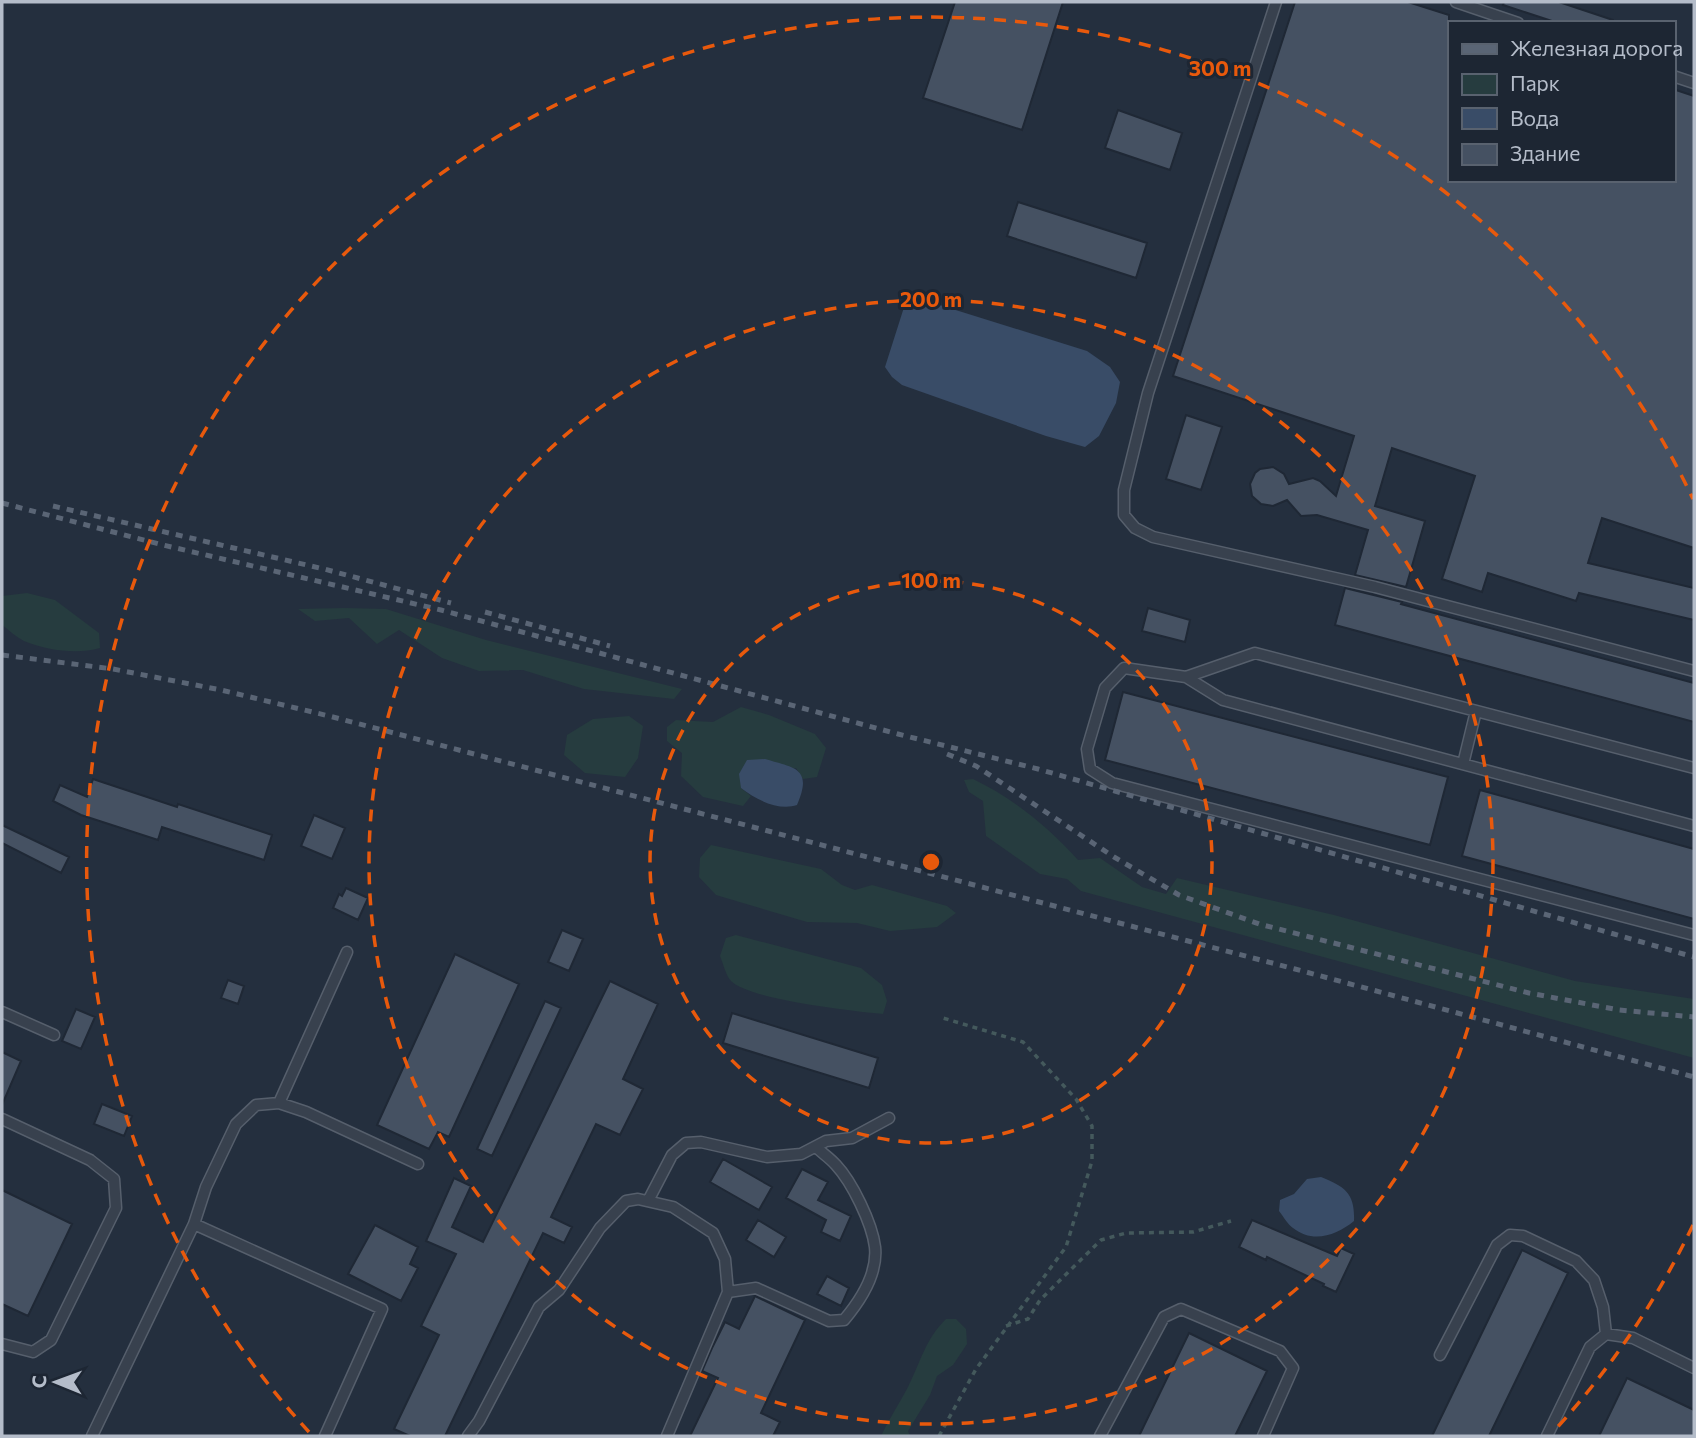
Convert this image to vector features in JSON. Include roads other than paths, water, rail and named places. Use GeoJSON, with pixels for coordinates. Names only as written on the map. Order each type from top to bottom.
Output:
{"type":"FeatureCollection","features":[{"type":"Feature","properties":{"kind":"lane"},"geometry":{"type":"LineString","coordinates":[[1276,2],[1148,393],[1124,490],[1124,516],[1135,528],[1153,537],[1375,587],[1694,671]]}},
{"type":"Feature","properties":{"kind":"lane"},"geometry":{"type":"LineString","coordinates":[[1456,2],[1512,21]]}},
{"type":"Feature","properties":{"kind":"lane"},"geometry":{"type":"LineString","coordinates":[[1675,77],[1694,83]]}},
{"type":"Feature","properties":{"kind":"lane"},"geometry":{"type":"LineString","coordinates":[[1186,677],[1255,653],[1694,768]]}},
{"type":"Feature","properties":{"kind":"lane"},"geometry":{"type":"LineString","coordinates":[[1694,827],[1223,700],[1186,677],[1124,668],[1105,688],[1087,749],[1090,769],[1112,783],[1694,935]]}},
{"type":"Feature","properties":{"kind":"lane"},"geometry":{"type":"LineString","coordinates":[[1463,764],[1476,711]]}},
{"type":"Feature","properties":{"kind":"lane"},"geometry":{"type":"LineString","coordinates":[[279,1103],[347,952]]}},
{"type":"Feature","properties":{"kind":"lane"},"geometry":{"type":"LineString","coordinates":[[2,1012],[54,1035]]}},
{"type":"Feature","properties":{"kind":"lane"},"geometry":{"type":"LineString","coordinates":[[92,1436],[194,1224],[206,1187],[236,1124],[256,1105],[279,1103],[306,1112],[418,1164]]}},
{"type":"Feature","properties":{"kind":"lane"},"geometry":{"type":"LineString","coordinates":[[648,1201],[672,1155],[686,1143],[701,1142],[767,1157],[801,1154],[826,1141],[852,1138],[889,1118]]}},
{"type":"Feature","properties":{"kind":"lane"},"geometry":{"type":"LineString","coordinates":[[2,1119],[90,1160],[114,1180],[116,1208],[51,1340],[33,1352],[2,1344]]}},
{"type":"Feature","properties":{"kind":"lane"},"geometry":{"type":"LineString","coordinates":[[728,1292],[756,1288],[829,1321],[844,1320],[857,1305],[872,1274],[875,1248],[863,1208],[838,1166],[816,1147]]}},
{"type":"Feature","properties":{"kind":"lane"},"geometry":{"type":"LineString","coordinates":[[468,1436],[539,1307],[559,1290],[600,1228],[626,1201],[638,1199],[673,1207],[713,1233],[725,1259],[728,1292],[667,1436]]}},
{"type":"Feature","properties":{"kind":"lane"},"geometry":{"type":"LineString","coordinates":[[194,1224],[382,1309],[325,1436]]}},
{"type":"Feature","properties":{"kind":"lane"},"geometry":{"type":"LineString","coordinates":[[1440,1355],[1497,1245],[1510,1236],[1523,1236],[1576,1261],[1594,1280],[1603,1307],[1606,1334]]}},
{"type":"Feature","properties":{"kind":"lane"},"geometry":{"type":"LineString","coordinates":[[1100,1436],[1164,1317],[1181,1309],[1280,1351],[1293,1368],[1263,1436]]}},
{"type":"Feature","properties":{"kind":"lane"},"geometry":{"type":"LineString","coordinates":[[1547,1436],[1590,1346],[1606,1334],[1633,1338],[1694,1368]]}},
{"type":"Feature","properties":{"kind":"water"},"geometry":{"type":"Polygon","coordinates":[[[914,297],[1087,351],[1110,367],[1120,382],[1116,403],[1099,436],[1085,447],[902,385],[885,367],[906,301],[914,297]]]}},
{"type":"Feature","properties":{"kind":"water"},"geometry":{"type":"Polygon","coordinates":[[[765,759],[793,768],[802,777],[797,805],[783,807],[768,803],[741,788],[739,774],[747,760],[765,759]]]}},
{"type":"Feature","properties":{"kind":"water"},"geometry":{"type":"Polygon","coordinates":[[[1321,1177],[1343,1188],[1351,1198],[1354,1221],[1333,1234],[1309,1236],[1287,1223],[1279,1211],[1280,1200],[1294,1194],[1307,1179],[1321,1177]]]}},
{"type":"Feature","properties":{"kind":"railway"},"geometry":{"type":"LineString","coordinates":[[2,503],[163,545],[441,610],[898,734],[1038,769],[1694,957]]}},
{"type":"Feature","properties":{"kind":"railway"},"geometry":{"type":"LineString","coordinates":[[53,506],[324,569],[451,603]]}},
{"type":"Feature","properties":{"kind":"railway"},"geometry":{"type":"LineString","coordinates":[[485,612],[610,646]]}},
{"type":"Feature","properties":{"kind":"railway"},"geometry":{"type":"LineString","coordinates":[[2,655],[113,669],[221,690],[329,716],[1295,969],[1694,1077]]}},
{"type":"Feature","properties":{"kind":"railway"},"geometry":{"type":"LineString","coordinates":[[947,754],[976,766],[1114,857],[1179,895],[1259,924],[1529,993],[1619,1010],[1694,1017]]}}]}
